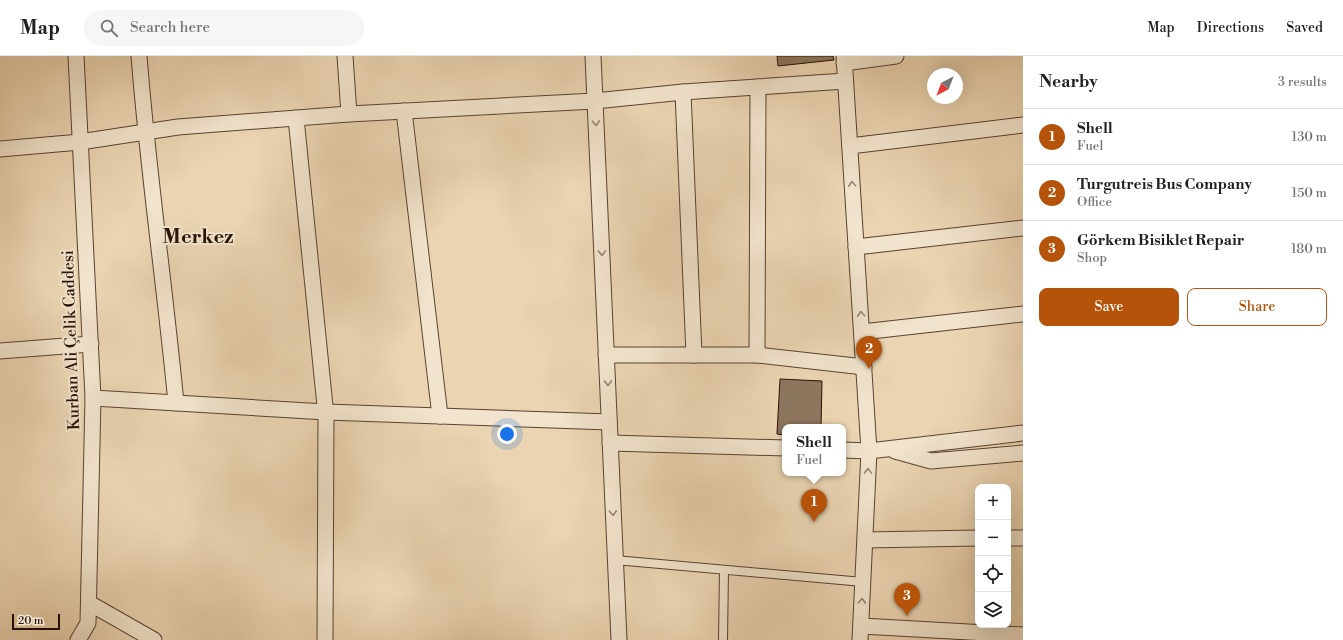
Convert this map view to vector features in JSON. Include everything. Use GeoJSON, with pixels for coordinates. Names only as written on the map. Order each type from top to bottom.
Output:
{"type":"FeatureCollection","features":[{"type":"Feature","properties":{"kind":"street","name":"Kurban Ali Çelik Caddesi"},"geometry":{"type":"LineString","coordinates":[[76,56],[94,398],[88,623],[78,640]]}},
{"type":"Feature","properties":{"kind":"street"},"geometry":{"type":"LineString","coordinates":[[139,56],[145,132],[167,305],[176,403]]}},
{"type":"Feature","properties":{"kind":"street"},"geometry":{"type":"LineString","coordinates":[[345,56],[349,114]]}},
{"type":"Feature","properties":{"kind":"street"},"geometry":{"type":"LineString","coordinates":[[593,56],[619,640]]}},
{"type":"Feature","properties":{"kind":"street"},"geometry":{"type":"LineString","coordinates":[[896,56],[844,60],[869,450],[866,540],[860,633],[1023,635]]}},
{"type":"Feature","properties":{"kind":"street"},"geometry":{"type":"LineString","coordinates":[[0,149],[80,142],[178,127],[349,114],[595,101],[683,92],[846,81]]}},
{"type":"Feature","properties":{"kind":"street"},"geometry":{"type":"LineString","coordinates":[[757,355],[758,87]]}},
{"type":"Feature","properties":{"kind":"street"},"geometry":{"type":"LineString","coordinates":[[683,92],[694,355]]}},
{"type":"Feature","properties":{"kind":"street"},"geometry":{"type":"LineString","coordinates":[[404,111],[440,416]]}},
{"type":"Feature","properties":{"kind":"street"},"geometry":{"type":"LineString","coordinates":[[296,118],[326,412],[324,640]]}},
{"type":"Feature","properties":{"kind":"street"},"geometry":{"type":"LineString","coordinates":[[850,146],[1023,125]]}},
{"type":"Feature","properties":{"kind":"street"},"geometry":{"type":"LineString","coordinates":[[856,247],[1023,228]]}},
{"type":"Feature","properties":{"kind":"street"},"geometry":{"type":"LineString","coordinates":[[862,332],[1023,314]]}},
{"type":"Feature","properties":{"kind":"street"},"geometry":{"type":"LineString","coordinates":[[0,351],[91,344]]}},
{"type":"Feature","properties":{"kind":"street"},"geometry":{"type":"LineString","coordinates":[[606,355],[757,355],[864,367]]}},
{"type":"Feature","properties":{"kind":"street"},"geometry":{"type":"LineString","coordinates":[[94,398],[326,412],[609,422]]}},
{"type":"Feature","properties":{"kind":"street"},"geometry":{"type":"LineString","coordinates":[[846,450],[869,450],[1023,433]]}},
{"type":"Feature","properties":{"kind":"street"},"geometry":{"type":"LineString","coordinates":[[610,443],[782,448]]}},
{"type":"Feature","properties":{"kind":"street"},"geometry":{"type":"LineString","coordinates":[[886,448],[931,461],[1023,453]]}},
{"type":"Feature","properties":{"kind":"street"},"geometry":{"type":"LineString","coordinates":[[866,540],[975,538]]}},
{"type":"Feature","properties":{"kind":"street"},"geometry":{"type":"LineString","coordinates":[[1011,538],[1023,538]]}},
{"type":"Feature","properties":{"kind":"street"},"geometry":{"type":"LineString","coordinates":[[89,603],[154,640]]}},
{"type":"Feature","properties":{"kind":"lane"},"geometry":{"type":"LineString","coordinates":[[615,560],[863,582]]}},
{"type":"Feature","properties":{"kind":"lane"},"geometry":{"type":"LineString","coordinates":[[723,640],[724,570]]}},
{"type":"Feature","properties":{"kind":"building"},"geometry":{"type":"Polygon","coordinates":[[[777,56],[833,56],[834,60],[778,66],[777,56]]]}},
{"type":"Feature","properties":{"kind":"building"},"geometry":{"type":"Polygon","coordinates":[[[780,379],[822,381],[821,424],[782,424],[782,435],[777,434],[780,379]]]}},
{"type":"Feature","properties":{"kind":"place","name":"Turgutreis Bus Company"},"geometry":{"type":"Point","coordinates":[869,369]}},
{"type":"Feature","properties":{"kind":"place","name":"Shell"},"geometry":{"type":"Point","coordinates":[814,522]}},
{"type":"Feature","properties":{"kind":"place","name":"Görkem Bisiklet Repair"},"geometry":{"type":"Point","coordinates":[907,616]}},
{"type":"Feature","properties":{"kind":"district","name":"Merkez"},"geometry":{"type":"Point","coordinates":[198,237]}}]}
